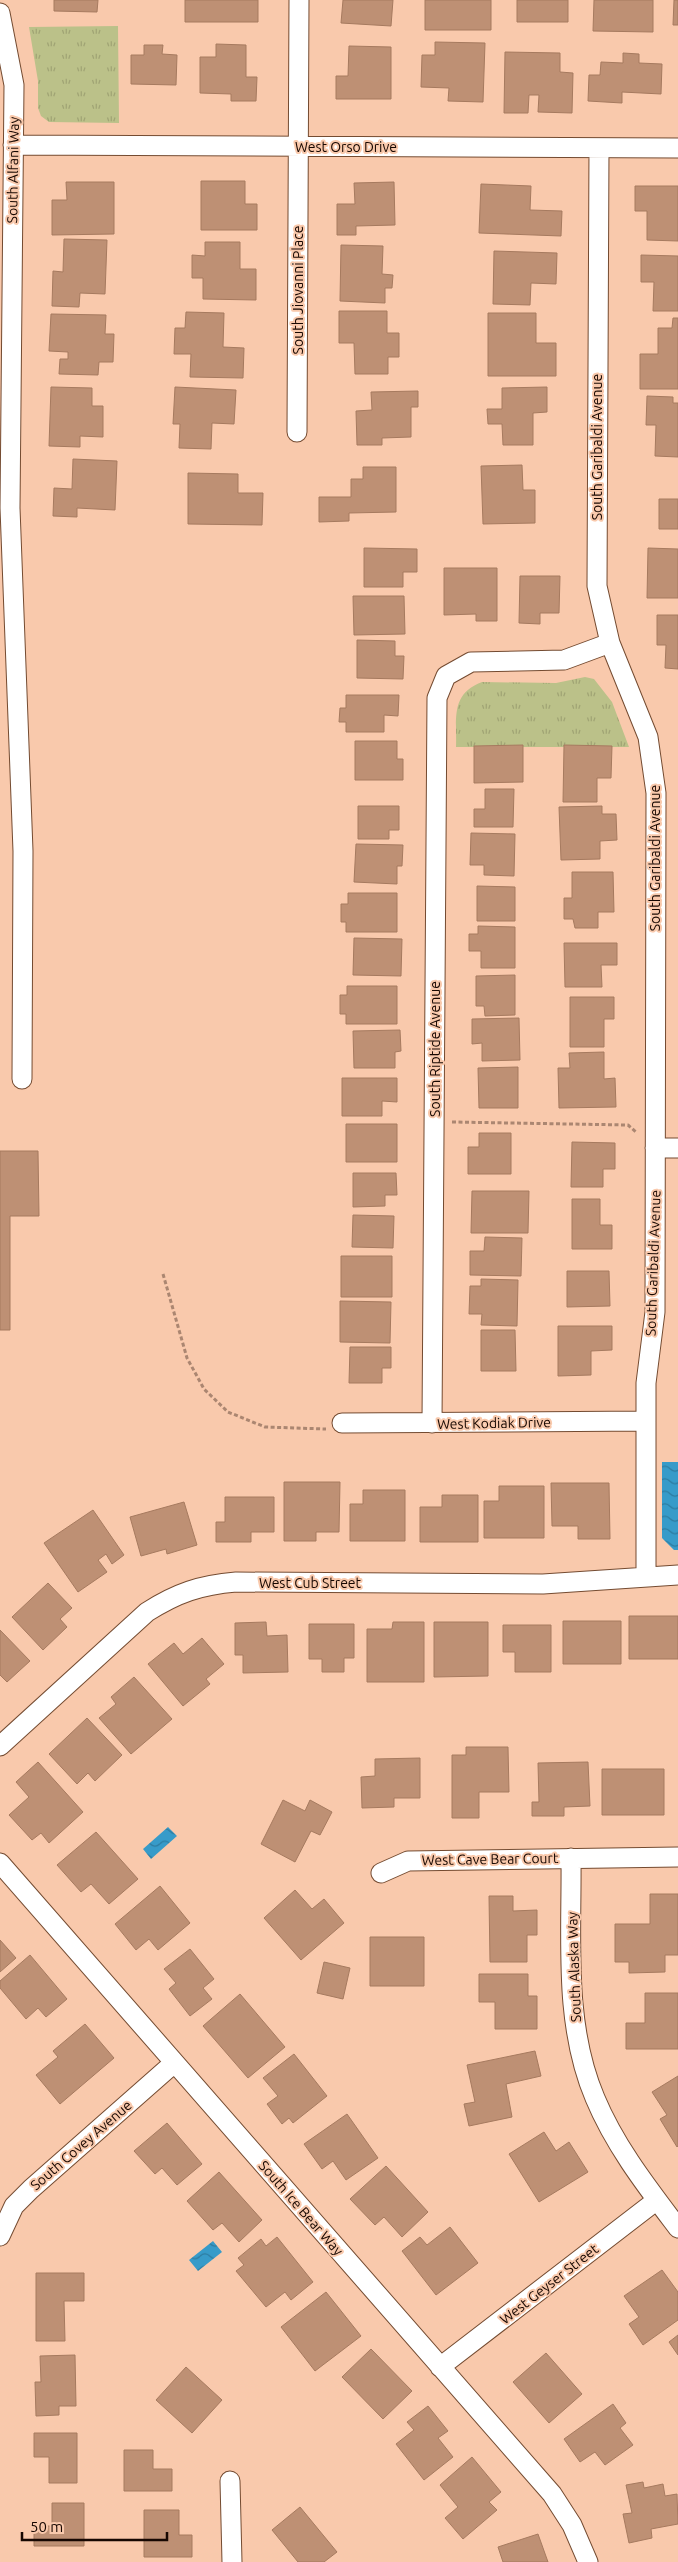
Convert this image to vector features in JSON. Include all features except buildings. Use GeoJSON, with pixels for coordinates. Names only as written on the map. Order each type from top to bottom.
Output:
{"type":"FeatureCollection","features":[{"type":"Feature","properties":{"kind":"street","name":"South Jiovanni Place"},"geometry":{"type":"LineString","coordinates":[[297,432],[299,0]]}},
{"type":"Feature","properties":{"kind":"street","name":"South Alfani Way"},"geometry":{"type":"LineString","coordinates":[[0,13],[14,85],[5,508],[23,851],[22,1079]]}},
{"type":"Feature","properties":{"kind":"street","name":"West Orso Drive"},"geometry":{"type":"LineString","coordinates":[[13,145],[678,148]]}},
{"type":"Feature","properties":{"kind":"street","name":"South Garibaldi Avenue"},"geometry":{"type":"LineString","coordinates":[[599,148],[597,586],[610,643],[648,737],[656,793],[655,1312],[646,1383],[646,1577]]}},
{"type":"Feature","properties":{"kind":"street","name":"South Riptide Avenue"},"geometry":{"type":"LineString","coordinates":[[432,1424],[437,698],[446,676],[471,662],[564,660],[610,643]]}},
{"type":"Feature","properties":{"kind":"street"},"geometry":{"type":"LineString","coordinates":[[655,1148],[678,1148]]}},
{"type":"Feature","properties":{"kind":"street","name":"West Kodiak Drive"},"geometry":{"type":"LineString","coordinates":[[334,1426],[646,1421]]}},
{"type":"Feature","properties":{"kind":"street","name":"West Cub Street"},"geometry":{"type":"LineString","coordinates":[[0,1746],[147,1612],[171,1597],[206,1584],[236,1582],[542,1584],[678,1575]]}},
{"type":"Feature","properties":{"kind":"street","name":"West Cave Bear Court"},"geometry":{"type":"LineString","coordinates":[[381,1873],[408,1861],[678,1857]]}},
{"type":"Feature","properties":{"kind":"street","name":"South Alaska Way"},"geometry":{"type":"LineString","coordinates":[[571,1858],[573,1997],[578,2042],[585,2069],[594,2098],[616,2140],[678,2228]]}},
{"type":"Feature","properties":{"kind":"street","name":"South Ice Bear Way"},"geometry":{"type":"LineString","coordinates":[[0,1863],[552,2494],[572,2525],[588,2562]]}},
{"type":"Feature","properties":{"kind":"street","name":"South Covey Avenue"},"geometry":{"type":"LineString","coordinates":[[0,2236],[14,2206],[31,2189],[174,2063]]}},
{"type":"Feature","properties":{"kind":"street","name":"West Geyser Street"},"geometry":{"type":"LineString","coordinates":[[440,2367],[657,2200]]}},
{"type":"Feature","properties":{"kind":"street"},"geometry":{"type":"LineString","coordinates":[[230,2481],[232,2562]]}},
{"type":"Feature","properties":{"kind":"path"},"geometry":{"type":"LineString","coordinates":[[434,1122],[628,1125],[655,1148]]}},
{"type":"Feature","properties":{"kind":"path"},"geometry":{"type":"LineString","coordinates":[[163,1274],[187,1358],[204,1388],[228,1412],[265,1427],[334,1426]]}},
{"type":"Feature","properties":{"kind":"green space"},"geometry":{"type":"Polygon","coordinates":[[[118,26],[119,123],[49,122],[41,116],[38,108],[38,81],[29,27],[118,26]]]}},
{"type":"Feature","properties":{"kind":"green space"},"geometry":{"type":"Polygon","coordinates":[[[585,677],[594,679],[612,702],[629,747],[456,747],[457,709],[460,700],[472,687],[482,682],[556,683],[585,677]]]}},
{"type":"Feature","properties":{"kind":"water"},"geometry":{"type":"Polygon","coordinates":[[[662,1462],[678,1462],[678,1550],[674,1550],[662,1538],[662,1462]]]}},
{"type":"Feature","properties":{"kind":"water"},"geometry":{"type":"Polygon","coordinates":[[[168,1827],[177,1836],[151,1859],[143,1849],[168,1827]]]}},
{"type":"Feature","properties":{"kind":"water"},"geometry":{"type":"Polygon","coordinates":[[[213,2241],[222,2252],[198,2271],[189,2260],[213,2241]]]}}]}
